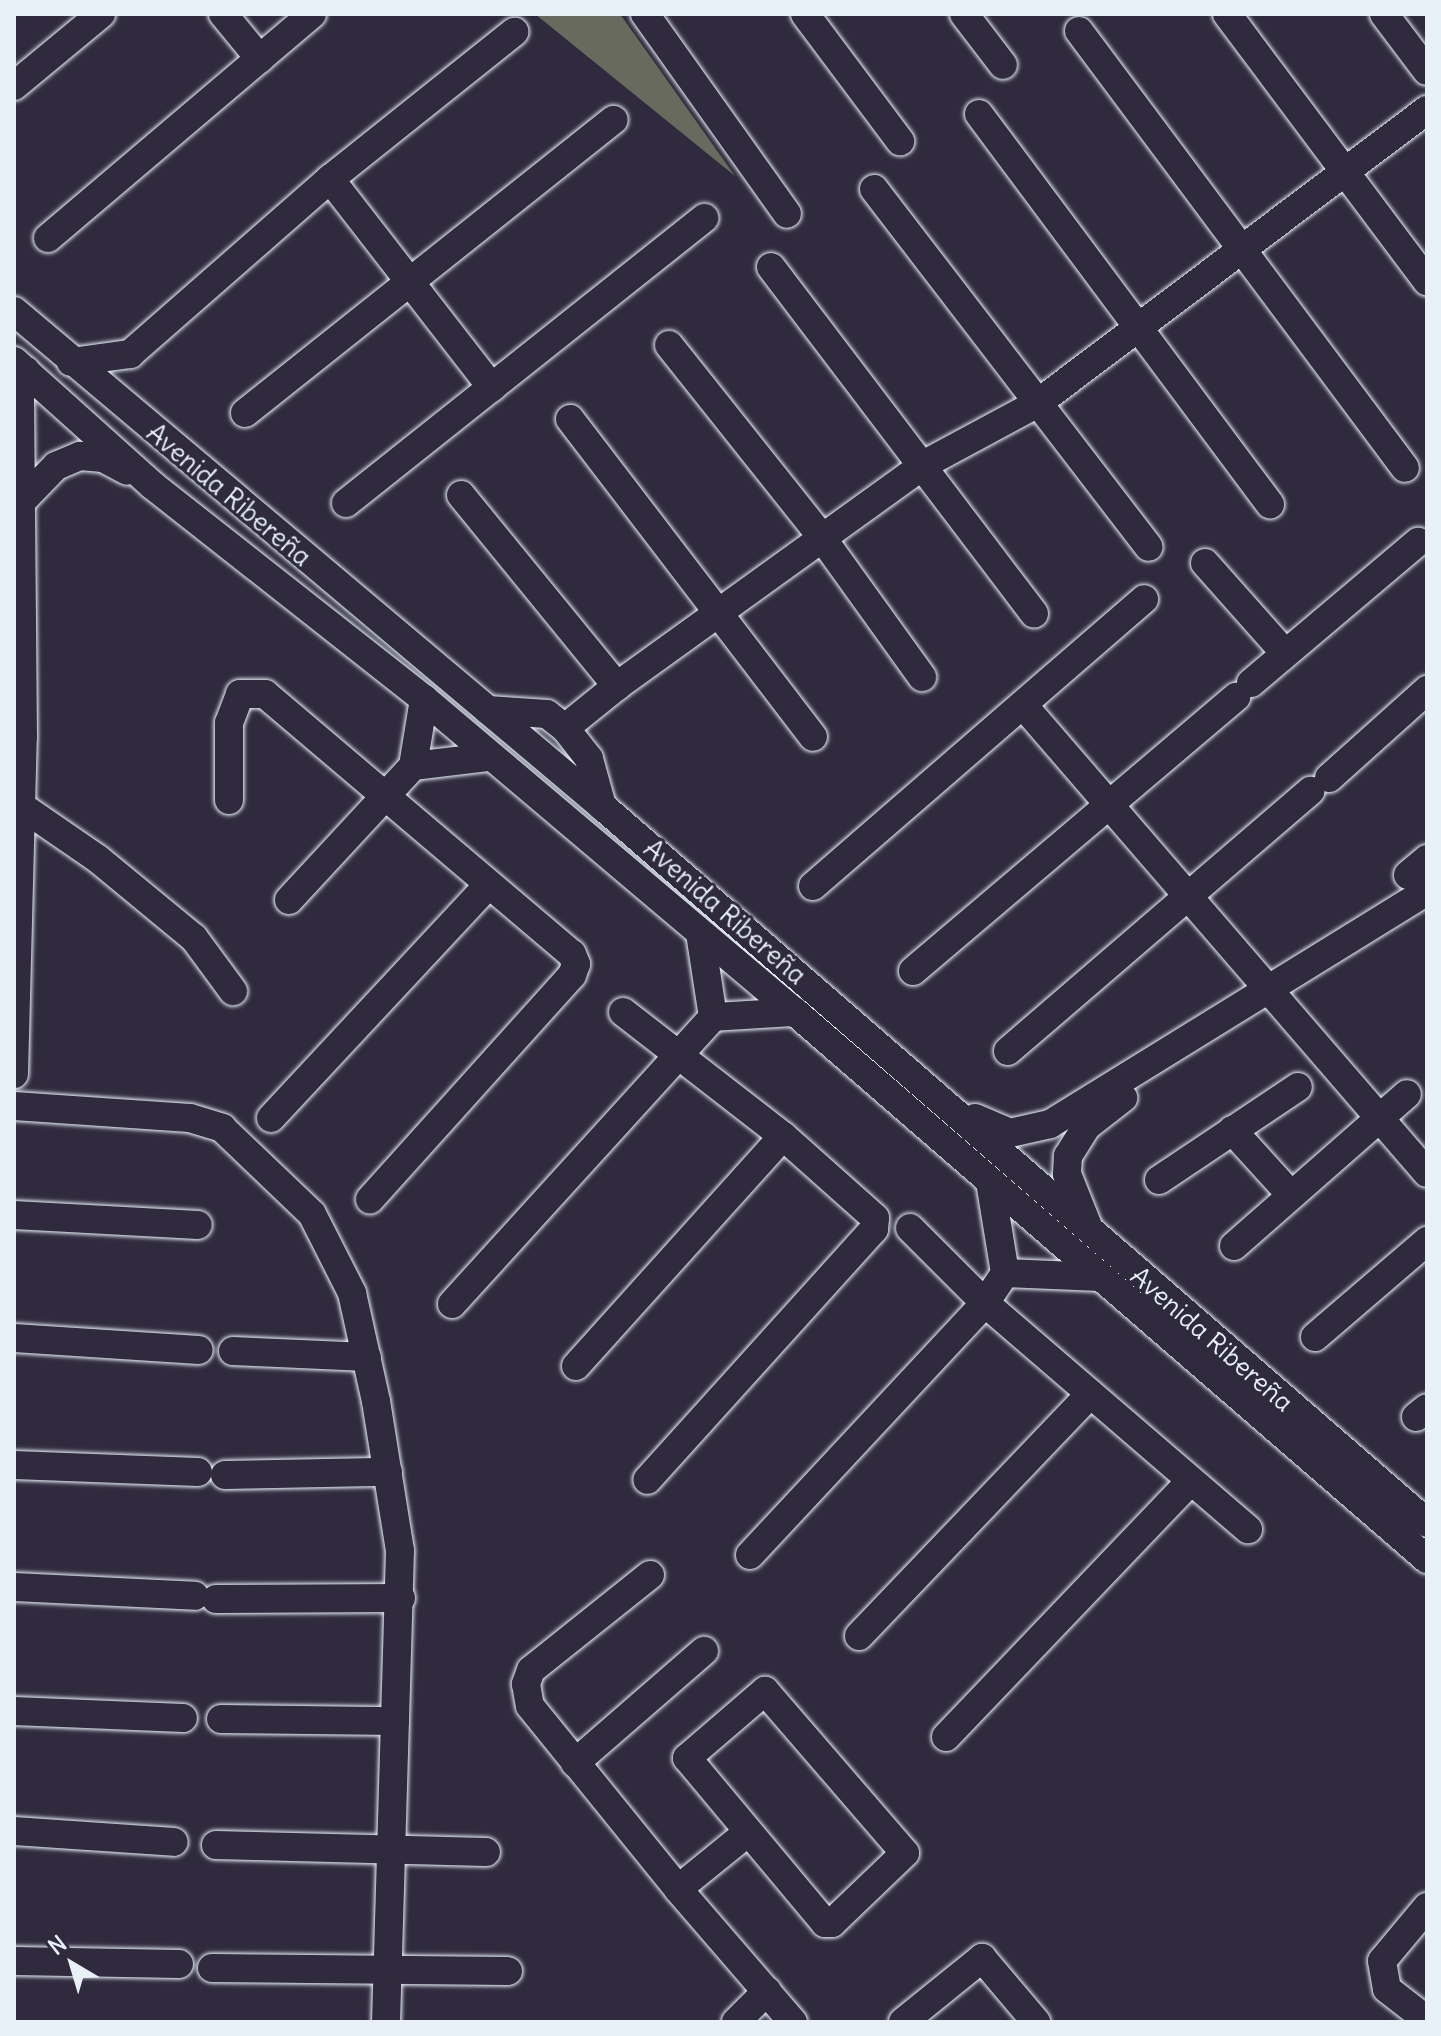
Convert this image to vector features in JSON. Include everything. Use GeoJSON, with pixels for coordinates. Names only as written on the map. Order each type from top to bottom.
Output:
{"type":"FeatureCollection","features":[{"type":"Feature","properties":{"kind":"street"},"geometry":{"type":"LineString","coordinates":[[14,86],[101,14]]}},
{"type":"Feature","properties":{"kind":"street"},"geometry":{"type":"LineString","coordinates":[[223,14],[260,59]]}},
{"type":"Feature","properties":{"kind":"street"},"geometry":{"type":"LineString","coordinates":[[48,238],[312,14]]}},
{"type":"Feature","properties":{"kind":"street"},"geometry":{"type":"LineString","coordinates":[[805,14],[900,141]]}},
{"type":"Feature","properties":{"kind":"street"},"geometry":{"type":"LineString","coordinates":[[964,14],[1003,65]]}},
{"type":"Feature","properties":{"kind":"street"},"geometry":{"type":"LineString","coordinates":[[1227,14],[1427,281]]}},
{"type":"Feature","properties":{"kind":"street"},"geometry":{"type":"LineString","coordinates":[[1384,14],[1427,71]]}},
{"type":"Feature","properties":{"kind":"street"},"geometry":{"type":"LineString","coordinates":[[646,15],[787,214]]}},
{"type":"Feature","properties":{"kind":"street"},"geometry":{"type":"LineString","coordinates":[[1079,31],[1405,468]]}},
{"type":"Feature","properties":{"kind":"street"},"geometry":{"type":"LineString","coordinates":[[71,362],[130,354],[330,179],[514,32]]}},
{"type":"Feature","properties":{"kind":"street"},"geometry":{"type":"LineString","coordinates":[[565,728],[820,535],[923,465],[1038,403],[1142,329],[1427,110]]}},
{"type":"Feature","properties":{"kind":"street"},"geometry":{"type":"LineString","coordinates":[[979,114],[1270,505]]}},
{"type":"Feature","properties":{"kind":"street"},"geometry":{"type":"LineString","coordinates":[[245,413],[614,120]]}},
{"type":"Feature","properties":{"kind":"street"},"geometry":{"type":"LineString","coordinates":[[330,179],[413,280],[492,388]]}},
{"type":"Feature","properties":{"kind":"street"},"geometry":{"type":"LineString","coordinates":[[874,189],[1149,547]]}},
{"type":"Feature","properties":{"kind":"street"},"geometry":{"type":"LineString","coordinates":[[346,503],[704,218]]}},
{"type":"Feature","properties":{"kind":"street"},"geometry":{"type":"LineString","coordinates":[[771,267],[1034,613]]}},
{"type":"Feature","properties":{"kind":"street","name":"Avenida Ribereña"},"geometry":{"type":"LineString","coordinates":[[14,311],[125,408],[602,806],[1427,1523]]}},
{"type":"Feature","properties":{"kind":"street"},"geometry":{"type":"LineString","coordinates":[[669,345],[820,535],[922,677]]}},
{"type":"Feature","properties":{"kind":"street"},"geometry":{"type":"LineString","coordinates":[[125,408],[130,354]]}},
{"type":"Feature","properties":{"kind":"street"},"geometry":{"type":"LineString","coordinates":[[14,1074],[21,806],[23,500],[20,366]]}},
{"type":"Feature","properties":{"kind":"street","name":"Avenida Ribereña"},"geometry":{"type":"LineString","coordinates":[[20,366],[152,485],[424,699],[489,757],[795,1012],[1427,1559]]}},
{"type":"Feature","properties":{"kind":"street"},"geometry":{"type":"LineString","coordinates":[[570,419],[813,737]]}},
{"type":"Feature","properties":{"kind":"street"},"geometry":{"type":"LineString","coordinates":[[23,500],[56,466],[80,456],[103,458],[152,485]]}},
{"type":"Feature","properties":{"kind":"street"},"geometry":{"type":"LineString","coordinates":[[461,495],[617,686]]}},
{"type":"Feature","properties":{"kind":"street"},"geometry":{"type":"LineString","coordinates":[[913,971],[1285,653],[1424,542]]}},
{"type":"Feature","properties":{"kind":"street"},"geometry":{"type":"LineString","coordinates":[[1205,563],[1285,653]]}},
{"type":"Feature","properties":{"kind":"street"},"geometry":{"type":"LineString","coordinates":[[813,886],[1144,599]]}},
{"type":"Feature","properties":{"kind":"street"},"geometry":{"type":"LineString","coordinates":[[1008,1051],[1427,690]]}},
{"type":"Feature","properties":{"kind":"street"},"geometry":{"type":"LineString","coordinates":[[229,800],[229,723],[240,694],[252,691],[276,701],[487,886],[572,954],[576,964],[572,975],[370,1199]]}},
{"type":"Feature","properties":{"kind":"street"},"geometry":{"type":"LineString","coordinates":[[289,900],[388,797],[413,766],[424,699]]}},
{"type":"Feature","properties":{"kind":"street"},"geometry":{"type":"LineString","coordinates":[[1023,705],[1111,802],[1427,1173]]}},
{"type":"Feature","properties":{"kind":"street"},"geometry":{"type":"LineString","coordinates":[[488,710],[547,714],[565,728],[589,759],[602,806]]}},
{"type":"Feature","properties":{"kind":"street"},"geometry":{"type":"LineString","coordinates":[[413,766],[489,757]]}},
{"type":"Feature","properties":{"kind":"street"},"geometry":{"type":"LineString","coordinates":[[21,806],[98,859],[194,938],[233,991]]}},
{"type":"Feature","properties":{"kind":"street"},"geometry":{"type":"LineString","coordinates":[[1091,1234],[1067,1174],[1068,1156],[1087,1126],[1108,1107],[1277,995],[1421,875]]}},
{"type":"Feature","properties":{"kind":"street"},"geometry":{"type":"LineString","coordinates":[[271,1118],[487,886]]}},
{"type":"Feature","properties":{"kind":"street"},"geometry":{"type":"LineString","coordinates":[[1034,1131],[1427,912]]}},
{"type":"Feature","properties":{"kind":"street"},"geometry":{"type":"LineString","coordinates":[[700,933],[713,1017]]}},
{"type":"Feature","properties":{"kind":"street"},"geometry":{"type":"LineString","coordinates":[[623,1012],[783,1136],[870,1209],[874,1229],[647,1480]]}},
{"type":"Feature","properties":{"kind":"street"},"geometry":{"type":"LineString","coordinates":[[452,1304],[676,1054],[713,1017],[795,1012]]}},
{"type":"Feature","properties":{"kind":"street"},"geometry":{"type":"LineString","coordinates":[[1234,1246],[1418,1086]]}},
{"type":"Feature","properties":{"kind":"street"},"geometry":{"type":"LineString","coordinates":[[1159,1180],[1298,1087]]}},
{"type":"Feature","properties":{"kind":"street"},"geometry":{"type":"LineString","coordinates":[[939,1097],[992,1128],[1034,1131],[1068,1156]]}},
{"type":"Feature","properties":{"kind":"street"},"geometry":{"type":"LineString","coordinates":[[14,1106],[190,1118],[222,1128],[312,1214],[352,1293],[367,1357],[400,1551],[386,2022]]}},
{"type":"Feature","properties":{"kind":"street"},"geometry":{"type":"LineString","coordinates":[[1232,1130],[1291,1195]]}},
{"type":"Feature","properties":{"kind":"street"},"geometry":{"type":"LineString","coordinates":[[576,1366],[783,1136]]}},
{"type":"Feature","properties":{"kind":"street"},"geometry":{"type":"LineString","coordinates":[[750,1555],[985,1303],[1005,1273],[990,1181]]}},
{"type":"Feature","properties":{"kind":"street"},"geometry":{"type":"LineString","coordinates":[[14,1215],[198,1225]]}},
{"type":"Feature","properties":{"kind":"street"},"geometry":{"type":"LineString","coordinates":[[910,1228],[985,1303],[1189,1483],[1248,1529]]}},
{"type":"Feature","properties":{"kind":"street"},"geometry":{"type":"LineString","coordinates":[[1315,1337],[1427,1241]]}},
{"type":"Feature","properties":{"kind":"street"},"geometry":{"type":"LineString","coordinates":[[1005,1273],[1100,1277]]}},
{"type":"Feature","properties":{"kind":"street"},"geometry":{"type":"LineString","coordinates":[[14,1338],[199,1350]]}},
{"type":"Feature","properties":{"kind":"street"},"geometry":{"type":"LineString","coordinates":[[233,1351],[367,1357]]}},
{"type":"Feature","properties":{"kind":"street"},"geometry":{"type":"LineString","coordinates":[[859,1636],[1089,1395]]}},
{"type":"Feature","properties":{"kind":"street"},"geometry":{"type":"LineString","coordinates":[[14,1465],[211,1474],[388,1472]]}},
{"type":"Feature","properties":{"kind":"street"},"geometry":{"type":"LineString","coordinates":[[946,1737],[1189,1483]]}},
{"type":"Feature","properties":{"kind":"street"},"geometry":{"type":"LineString","coordinates":[[650,1575],[531,1670],[526,1684],[530,1706],[678,1889],[793,2022]]}},
{"type":"Feature","properties":{"kind":"street"},"geometry":{"type":"LineString","coordinates":[[14,1587],[206,1598],[401,1598]]}},
{"type":"Feature","properties":{"kind":"street"},"geometry":{"type":"LineString","coordinates":[[575,1763],[704,1651]]}},
{"type":"Feature","properties":{"kind":"street"},"geometry":{"type":"LineString","coordinates":[[765,1691],[905,1853],[832,1923],[825,1923],[747,1833],[687,1758],[765,1691]]}},
{"type":"Feature","properties":{"kind":"street"},"geometry":{"type":"LineString","coordinates":[[14,1711],[183,1718]]}},
{"type":"Feature","properties":{"kind":"street"},"geometry":{"type":"LineString","coordinates":[[221,1719],[395,1721]]}},
{"type":"Feature","properties":{"kind":"street"},"geometry":{"type":"LineString","coordinates":[[14,1831],[174,1842]]}},
{"type":"Feature","properties":{"kind":"street"},"geometry":{"type":"LineString","coordinates":[[678,1889],[747,1833]]}},
{"type":"Feature","properties":{"kind":"street"},"geometry":{"type":"LineString","coordinates":[[216,1845],[486,1852]]}},
{"type":"Feature","properties":{"kind":"street"},"geometry":{"type":"LineString","coordinates":[[1427,1907],[1382,1961],[1387,1989],[1427,2020]]}},
{"type":"Feature","properties":{"kind":"street"},"geometry":{"type":"LineString","coordinates":[[912,2019],[982,1958],[1036,2022]]}},
{"type":"Feature","properties":{"kind":"street"},"geometry":{"type":"LineString","coordinates":[[14,1961],[179,1964]]}},
{"type":"Feature","properties":{"kind":"street"},"geometry":{"type":"LineString","coordinates":[[212,1968],[508,1971]]}},
{"type":"Feature","properties":{"kind":"street"},"geometry":{"type":"LineString","coordinates":[[736,2022],[767,1991]]}},
{"type":"Feature","properties":{"kind":"green space"},"geometry":{"type":"Polygon","coordinates":[[[535,14],[620,14],[735,176],[535,14]]]}}]}
